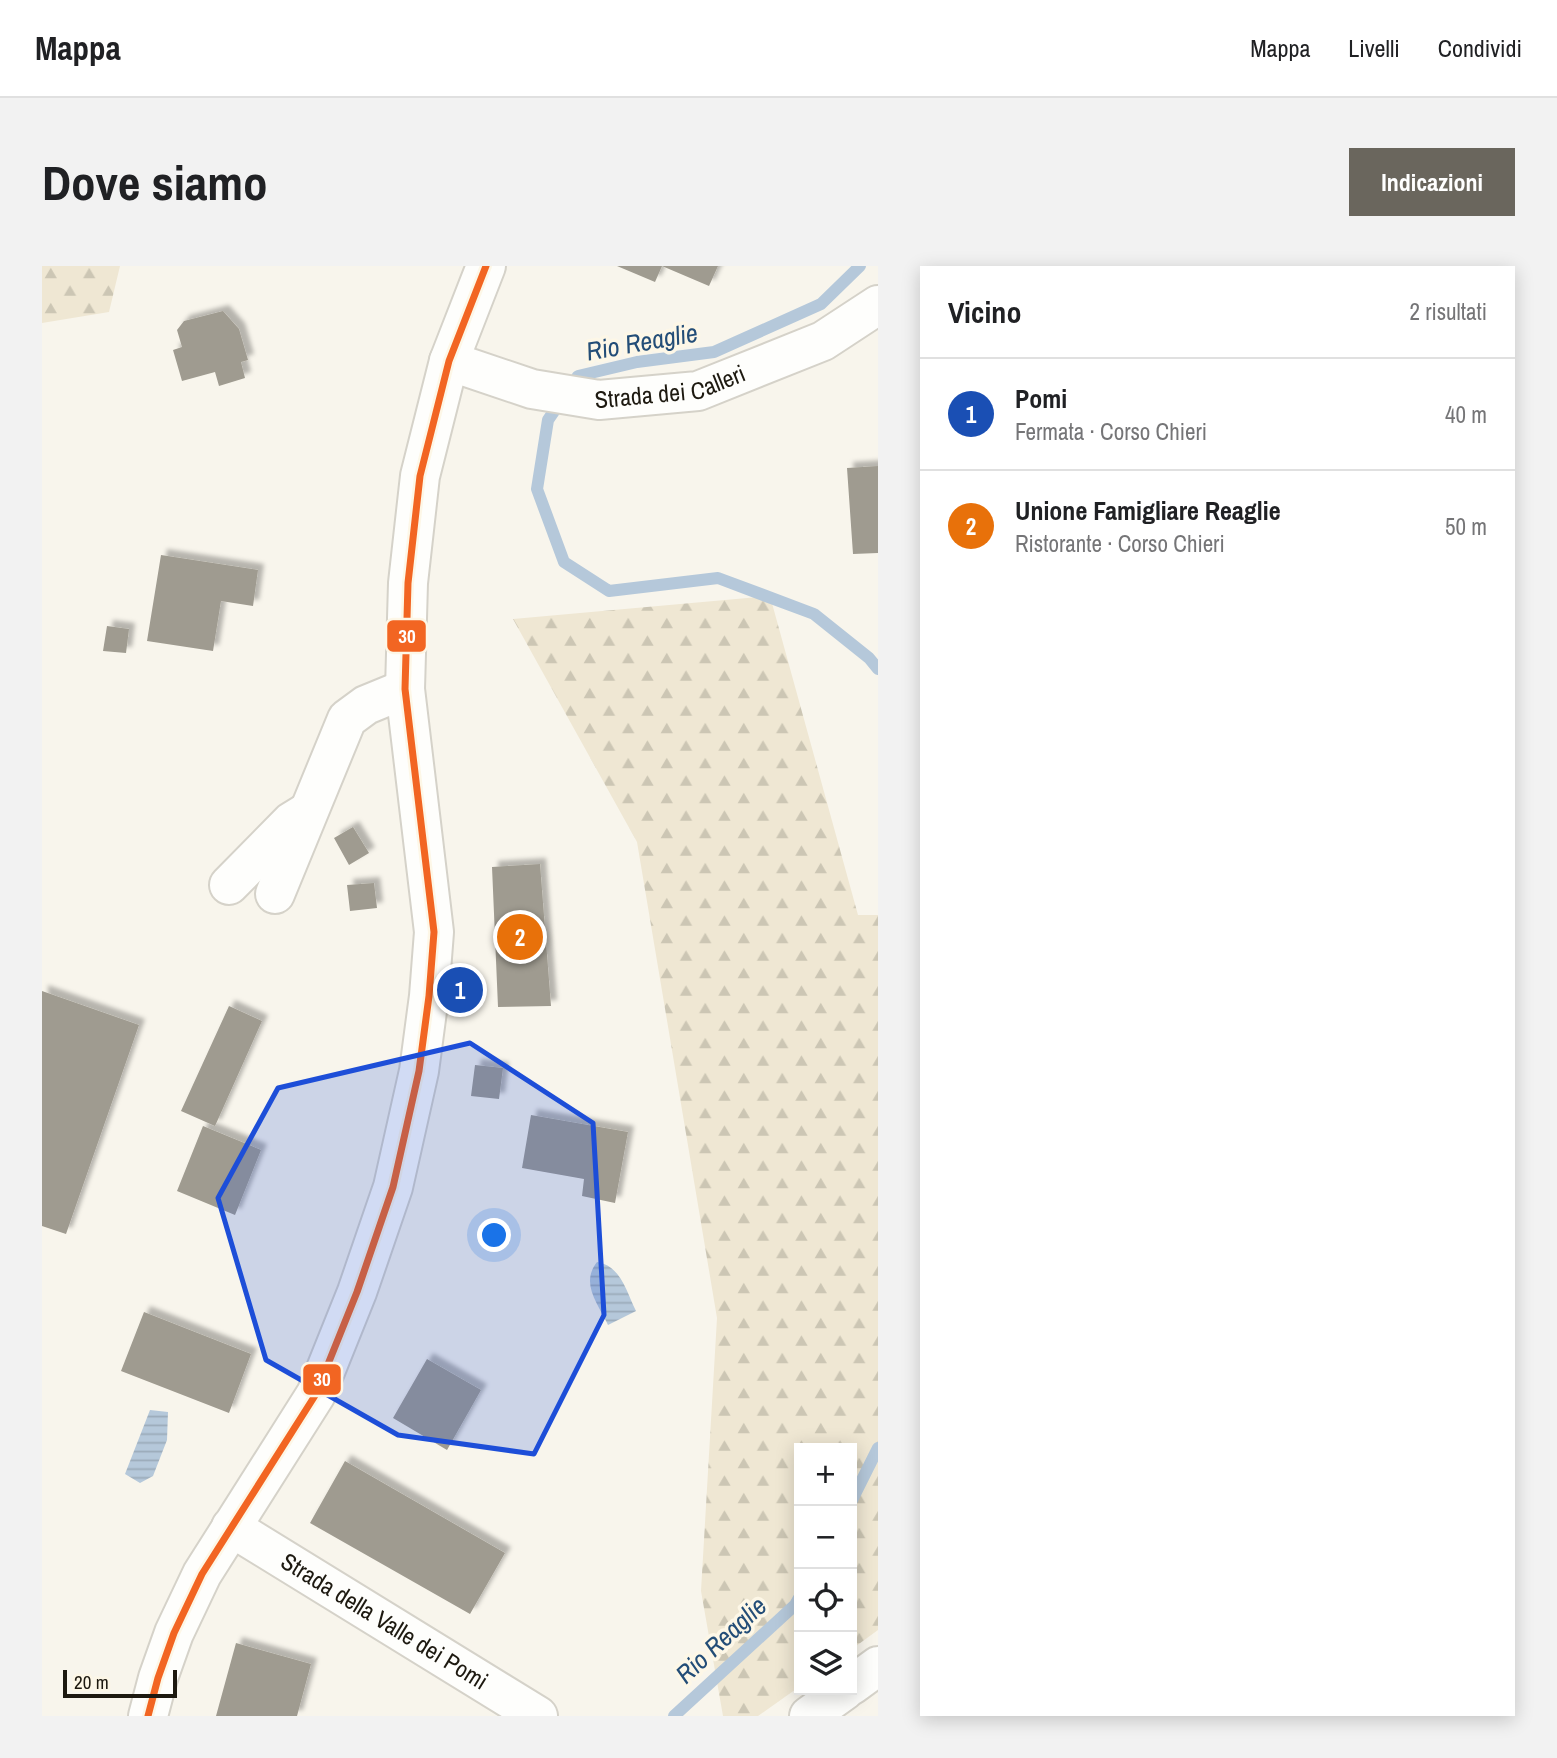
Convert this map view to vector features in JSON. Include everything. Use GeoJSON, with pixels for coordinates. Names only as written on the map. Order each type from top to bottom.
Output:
{"type":"FeatureCollection","features":[{"type":"Feature","properties":{"kind":"main road"},"geometry":{"type":"LineString","coordinates":[[148,1716],[174,1633],[202,1574],[316,1394],[357,1292],[393,1187],[419,1070],[434,932],[405,689],[408,583],[420,476],[449,361],[486,266]]}},
{"type":"Feature","properties":{"kind":"main road","name":"Strada dei Calleri"},"geometry":{"type":"LineString","coordinates":[[449,361],[532,389],[599,400],[698,391],[823,341],[878,305]]}},
{"type":"Feature","properties":{"kind":"main road"},"geometry":{"type":"LineString","coordinates":[[275,894],[347,719],[366,705],[405,689]]}},
{"type":"Feature","properties":{"kind":"main road"},"geometry":{"type":"LineString","coordinates":[[229,885],[291,822],[308,811]]}},
{"type":"Feature","properties":{"kind":"main road","name":"Strada della Valle dei Pomi"},"geometry":{"type":"LineString","coordinates":[[231,1527],[538,1716]]}},
{"type":"Feature","properties":{"kind":"main road"},"geometry":{"type":"LineString","coordinates":[[857,1681],[878,1666]]}},
{"type":"Feature","properties":{"kind":"main road"},"geometry":{"type":"LineString","coordinates":[[809,1716],[838,1695]]}},
{"type":"Feature","properties":{"kind":"highlighted area"},"geometry":{"type":"Polygon","coordinates":[[[470,1043],[593,1123],[604,1315],[534,1454],[398,1435],[266,1360],[218,1198],[278,1088],[470,1043]]]}},
{"type":"Feature","properties":{"kind":"green space"},"geometry":{"type":"Polygon","coordinates":[[[42,266],[120,266],[109,312],[42,323],[42,266]]]}},
{"type":"Feature","properties":{"kind":"green space"},"geometry":{"type":"Polygon","coordinates":[[[770,596],[858,915],[878,915],[878,1630],[857,1645],[857,1443],[794,1443],[794,1691],[758,1716],[723,1716],[701,1591],[717,1318],[637,842],[513,619],[770,596]]]}},
{"type":"Feature","properties":{"kind":"water"},"geometry":{"type":"Polygon","coordinates":[[[597,1262],[605,1264],[617,1274],[636,1311],[608,1325],[590,1286],[592,1270],[597,1262]]]}},
{"type":"Feature","properties":{"kind":"water"},"geometry":{"type":"Polygon","coordinates":[[[150,1410],[168,1412],[167,1440],[153,1476],[140,1483],[125,1474],[150,1410]]]}},
{"type":"Feature","properties":{"kind":"building"},"geometry":{"type":"Polygon","coordinates":[[[617,266],[662,266],[655,282],[617,266]]]}},
{"type":"Feature","properties":{"kind":"building"},"geometry":{"type":"Polygon","coordinates":[[[662,266],[718,266],[709,286],[662,266]]]}},
{"type":"Feature","properties":{"kind":"building"},"geometry":{"type":"Polygon","coordinates":[[[223,311],[239,329],[248,360],[241,362],[245,378],[219,386],[215,372],[182,381],[173,350],[182,347],[177,330],[184,321],[223,311]]]}},
{"type":"Feature","properties":{"kind":"building"},"geometry":{"type":"Polygon","coordinates":[[[878,466],[878,553],[853,554],[847,468],[878,466]]]}},
{"type":"Feature","properties":{"kind":"building"},"geometry":{"type":"Polygon","coordinates":[[[161,555],[258,570],[253,606],[221,601],[213,651],[147,641],[161,555]]]}},
{"type":"Feature","properties":{"kind":"building"},"geometry":{"type":"Polygon","coordinates":[[[107,626],[129,629],[126,653],[103,651],[107,626]]]}},
{"type":"Feature","properties":{"kind":"building"},"geometry":{"type":"Polygon","coordinates":[[[353,827],[369,853],[349,865],[334,838],[353,827]]]}},
{"type":"Feature","properties":{"kind":"building"},"geometry":{"type":"Polygon","coordinates":[[[540,864],[551,1006],[498,1007],[492,867],[540,864]]]}},
{"type":"Feature","properties":{"kind":"building"},"geometry":{"type":"Polygon","coordinates":[[[374,883],[377,908],[350,911],[347,885],[374,883]]]}},
{"type":"Feature","properties":{"kind":"building"},"geometry":{"type":"Polygon","coordinates":[[[42,991],[139,1025],[66,1234],[42,1226],[42,991]]]}},
{"type":"Feature","properties":{"kind":"building"},"geometry":{"type":"Polygon","coordinates":[[[229,1006],[262,1021],[215,1126],[181,1111],[229,1006]]]}},
{"type":"Feature","properties":{"kind":"building"},"geometry":{"type":"Polygon","coordinates":[[[475,1065],[503,1068],[499,1099],[471,1096],[475,1065]]]}},
{"type":"Feature","properties":{"kind":"building"},"geometry":{"type":"Polygon","coordinates":[[[531,1115],[628,1132],[615,1203],[582,1196],[584,1179],[522,1168],[531,1115]]]}},
{"type":"Feature","properties":{"kind":"building"},"geometry":{"type":"Polygon","coordinates":[[[203,1126],[261,1150],[235,1215],[177,1191],[203,1126]]]}},
{"type":"Feature","properties":{"kind":"building"},"geometry":{"type":"Polygon","coordinates":[[[144,1312],[251,1354],[229,1413],[121,1371],[144,1312]]]}},
{"type":"Feature","properties":{"kind":"building"},"geometry":{"type":"Polygon","coordinates":[[[427,1359],[481,1390],[447,1450],[393,1418],[427,1359]]]}},
{"type":"Feature","properties":{"kind":"building"},"geometry":{"type":"Polygon","coordinates":[[[345,1461],[505,1553],[470,1614],[310,1523],[345,1461]]]}},
{"type":"Feature","properties":{"kind":"building"},"geometry":{"type":"Polygon","coordinates":[[[236,1643],[311,1664],[297,1716],[216,1716],[236,1643]]]}},
{"type":"Feature","properties":{"kind":"waterway","name":"Rio Reaglie"},"geometry":{"type":"LineString","coordinates":[[860,266],[821,304],[714,352],[637,362],[578,376],[548,420],[537,489],[564,562],[609,591],[718,578],[814,614],[869,658],[878,669]]}},
{"type":"Feature","properties":{"kind":"waterway","name":"Rio Reaglie"},"geometry":{"type":"LineString","coordinates":[[857,1490],[878,1448]]}},
{"type":"Feature","properties":{"kind":"waterway","name":"Rio Reaglie"},"geometry":{"type":"LineString","coordinates":[[674,1716],[794,1606]]}},
{"type":"Feature","properties":{"kind":"transit line","name":"30"},"geometry":{"type":"LineString","coordinates":[[148,1716],[174,1633],[202,1574],[316,1394],[357,1292],[393,1187],[419,1071],[434,932],[405,689],[408,583],[420,476],[449,361],[486,266]]}},
{"type":"Feature","properties":{"kind":"place","name":"Unione Famigliare Reaglie"},"geometry":{"type":"Point","coordinates":[520,937]}},
{"type":"Feature","properties":{"kind":"place","name":"Pomi"},"geometry":{"type":"Point","coordinates":[460,990]}}]}
